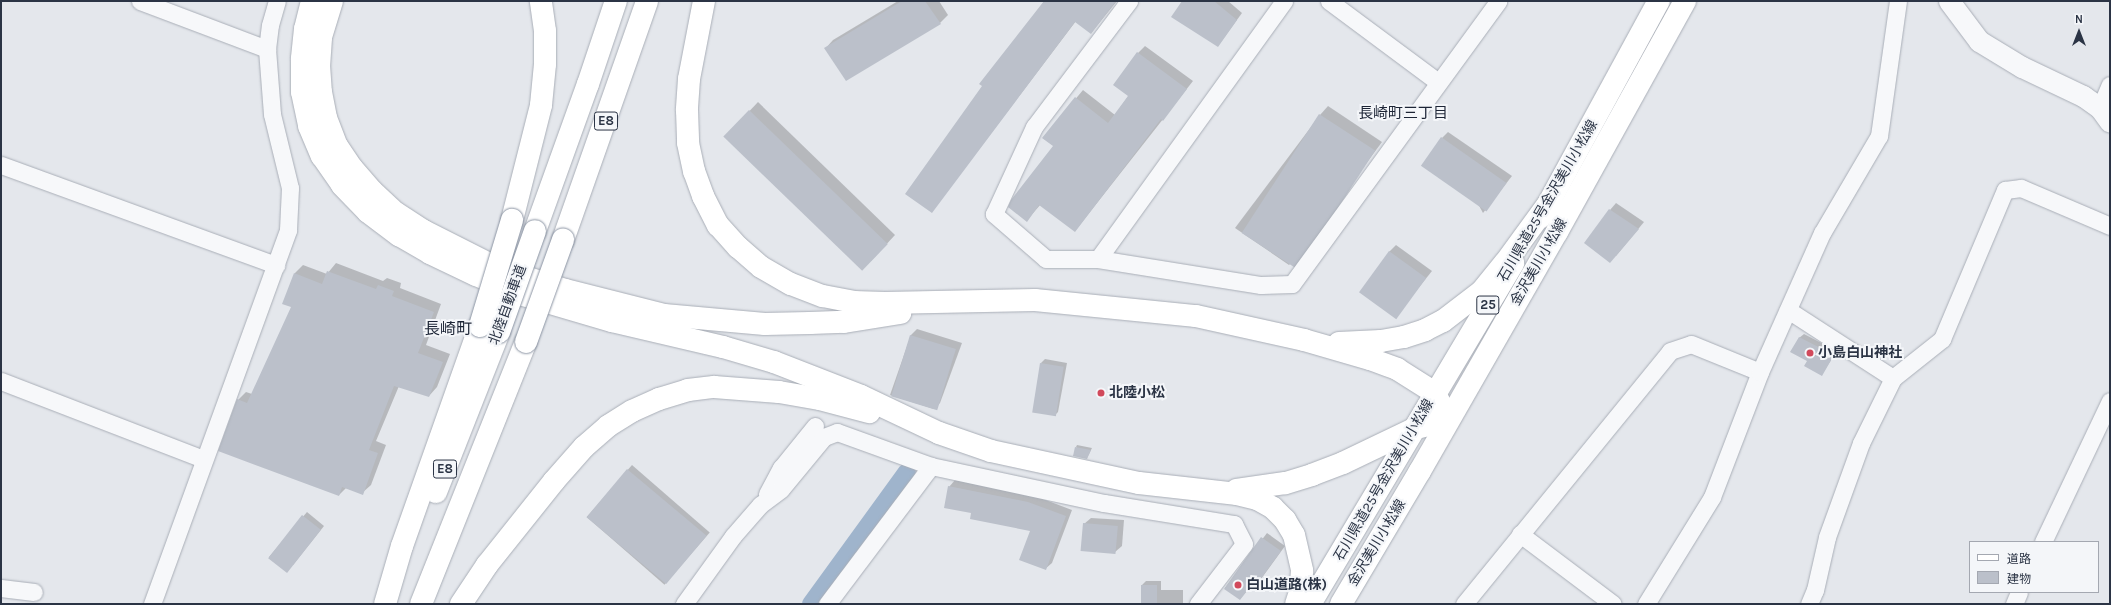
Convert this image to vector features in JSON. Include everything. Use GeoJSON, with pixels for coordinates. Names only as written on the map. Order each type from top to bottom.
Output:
{"type":"FeatureCollection","features":[{"type":"Feature","properties":{"kind":"main road"},"geometry":{"type":"LineString","coordinates":[[312,1],[305,29],[302,59],[302,92],[309,126],[322,156],[342,185],[368,212],[399,235],[430,253],[523,295],[606,319],[723,347],[774,362],[861,396],[939,433]]}},
{"type":"Feature","properties":{"kind":"main road"},"geometry":{"type":"LineString","coordinates":[[332,1],[321,38],[319,65],[321,92],[326,118],[337,146],[352,168],[372,191],[396,213],[424,231],[487,263],[565,290],[664,315],[713,321],[765,324],[844,322],[876,318],[962,301]]}},
{"type":"Feature","properties":{"kind":"main road"},"geometry":{"type":"LineString","coordinates":[[385,604],[402,546],[489,329],[512,220],[541,105],[545,64],[545,31],[541,1]]}},
{"type":"Feature","properties":{"kind":"main road","name":"北陸自動車道"},"geometry":{"type":"LineString","coordinates":[[389,604],[440,484],[489,329],[536,231],[616,1]]}},
{"type":"Feature","properties":{"kind":"main road","name":"北陸自動車道"},"geometry":{"type":"LineString","coordinates":[[421,604],[526,342],[647,1]]}},
{"type":"Feature","properties":{"kind":"main road"},"geometry":{"type":"LineString","coordinates":[[704,1],[689,79],[687,110],[688,143],[694,171],[703,196],[718,225],[738,247],[761,267],[791,284],[823,296],[853,302],[885,303],[1035,300],[1168,311],[1196,316],[1304,340],[1370,359],[1396,369],[1418,380],[1435,393],[1448,420],[1416,428],[1343,463],[1305,477],[1260,488],[1208,490]]}},
{"type":"Feature","properties":{"kind":"main road","name":"石川県道25号金沢美川小松線"},"geometry":{"type":"LineString","coordinates":[[1310,604],[1551,200],[1659,1]]}},
{"type":"Feature","properties":{"kind":"main road","name":"金沢美川小松線"},"geometry":{"type":"LineString","coordinates":[[1341,604],[1393,517],[1557,232],[1685,1]]}},
{"type":"Feature","properties":{"kind":"main road"},"geometry":{"type":"LineString","coordinates":[[1304,340],[1333,343],[1381,341],[1425,330],[1443,321],[1482,291],[1506,263],[1551,200]]}},
{"type":"Feature","properties":{"kind":"main road"},"geometry":{"type":"LineString","coordinates":[[461,604],[519,523],[584,447],[608,426],[632,411],[659,398],[688,390],[714,387],[752,389],[843,405],[939,433],[991,452],[1051,466],[1139,483],[1208,490],[1237,494],[1257,499],[1273,508],[1285,520],[1294,535],[1300,552],[1302,571],[1300,592],[1296,604]]}},
{"type":"Feature","properties":{"kind":"street"},"geometry":{"type":"LineString","coordinates":[[140,1],[267,49]]}},
{"type":"Feature","properties":{"kind":"street"},"geometry":{"type":"LineString","coordinates":[[152,604],[203,459],[288,230],[290,188],[272,114],[267,49],[270,25],[277,1]]}},
{"type":"Feature","properties":{"kind":"street"},"geometry":{"type":"LineString","coordinates":[[1129,1],[1034,127],[994,214],[1046,260],[1098,260],[1262,285],[1292,284],[1498,1]]}},
{"type":"Feature","properties":{"kind":"street"},"geometry":{"type":"LineString","coordinates":[[1098,260],[1284,1]]}},
{"type":"Feature","properties":{"kind":"street"},"geometry":{"type":"LineString","coordinates":[[1329,1],[1438,82]]}},
{"type":"Feature","properties":{"kind":"street"},"geometry":{"type":"LineString","coordinates":[[1646,604],[1712,497],[1760,372],[1822,233],[1879,136],[1898,1]]}},
{"type":"Feature","properties":{"kind":"street"},"geometry":{"type":"LineString","coordinates":[[1948,1],[1979,41],[2022,67],[2083,96],[2105,115]]}},
{"type":"Feature","properties":{"kind":"street"},"geometry":{"type":"LineString","coordinates":[[2105,115],[2110,85]]}},
{"type":"Feature","properties":{"kind":"street"},"geometry":{"type":"LineString","coordinates":[[1,165],[276,265]]}},
{"type":"Feature","properties":{"kind":"street"},"geometry":{"type":"LineString","coordinates":[[1809,604],[1815,590],[1828,537],[1861,443],[1893,378],[1942,339],[2005,190],[2021,188],[2110,226]]}},
{"type":"Feature","properties":{"kind":"street"},"geometry":{"type":"LineString","coordinates":[[1788,310],[1893,378]]}},
{"type":"Feature","properties":{"kind":"street"},"geometry":{"type":"LineString","coordinates":[[1464,604],[1670,351],[1691,344],[1760,372]]}},
{"type":"Feature","properties":{"kind":"street"},"geometry":{"type":"LineString","coordinates":[[1,381],[203,459]]}},
{"type":"Feature","properties":{"kind":"street"},"geometry":{"type":"LineString","coordinates":[[2043,541],[2110,400]]}},
{"type":"Feature","properties":{"kind":"street"},"geometry":{"type":"LineString","coordinates":[[684,604],[734,536],[760,505],[781,468],[815,426]]}},
{"type":"Feature","properties":{"kind":"street"},"geometry":{"type":"LineString","coordinates":[[760,505],[781,489],[824,437],[837,432],[931,466],[1104,503],[1234,524],[1244,544],[1198,604]]}},
{"type":"Feature","properties":{"kind":"street"},"geometry":{"type":"LineString","coordinates":[[828,604],[931,466]]}},
{"type":"Feature","properties":{"kind":"street"},"geometry":{"type":"LineString","coordinates":[[1520,534],[1613,604]]}},
{"type":"Feature","properties":{"kind":"street"},"geometry":{"type":"LineString","coordinates":[[1,588],[34,592]]}},
{"type":"Feature","properties":{"kind":"street"},"geometry":{"type":"LineString","coordinates":[[2014,604],[2019,593]]}},
{"type":"Feature","properties":{"kind":"building"},"geometry":{"type":"Polygon","coordinates":[[[902,1],[925,1],[941,24],[846,81],[824,48],[902,1]]]}},
{"type":"Feature","properties":{"kind":"building"},"geometry":{"type":"Polygon","coordinates":[[[1044,1],[1116,1],[1091,34],[1075,22],[932,213],[905,194],[982,86],[979,84],[1044,1]]]}},
{"type":"Feature","properties":{"kind":"building"},"geometry":{"type":"Polygon","coordinates":[[[1182,1],[1214,1],[1237,20],[1218,47],[1171,17],[1182,1]]]}},
{"type":"Feature","properties":{"kind":"building"},"geometry":{"type":"Polygon","coordinates":[[[1137,52],[1187,89],[1163,121],[1161,119],[1075,232],[1039,205],[1027,222],[1008,207],[1011,200],[1053,146],[1042,138],[1075,97],[1108,123],[1128,96],[1113,85],[1137,52]]]}},
{"type":"Feature","properties":{"kind":"building"},"geometry":{"type":"Polygon","coordinates":[[[749,110],[888,244],[862,271],[723,137],[749,110]]]}},
{"type":"Feature","properties":{"kind":"building"},"geometry":{"type":"Polygon","coordinates":[[[1319,114],[1375,150],[1298,270],[1242,233],[1319,114]]]}},
{"type":"Feature","properties":{"kind":"building"},"geometry":{"type":"Polygon","coordinates":[[[1441,137],[1507,183],[1486,212],[1421,166],[1441,137]]]}},
{"type":"Feature","properties":{"kind":"building"},"geometry":{"type":"Polygon","coordinates":[[[1609,209],[1639,229],[1610,263],[1584,243],[1609,209]]]}},
{"type":"Feature","properties":{"kind":"building"},"geometry":{"type":"Polygon","coordinates":[[[1389,251],[1426,278],[1396,319],[1359,292],[1389,251]]]}},
{"type":"Feature","properties":{"kind":"building"},"geometry":{"type":"Polygon","coordinates":[[[327,271],[376,289],[378,285],[394,291],[392,296],[434,312],[418,353],[443,362],[429,397],[394,386],[369,450],[378,453],[363,495],[342,487],[339,496],[218,451],[237,399],[247,403],[291,307],[282,304],[294,273],[322,284],[327,271]]]}},
{"type":"Feature","properties":{"kind":"building"},"geometry":{"type":"Polygon","coordinates":[[[910,335],[956,349],[937,410],[891,396],[910,335]]]}},
{"type":"Feature","properties":{"kind":"building","name":"小島白山神社"},"geometry":{"type":"Polygon","coordinates":[[[1799,337],[1834,355],[1822,376],[1804,366],[1807,361],[1790,352],[1799,337]]]}},
{"type":"Feature","properties":{"kind":"building"},"geometry":{"type":"Polygon","coordinates":[[[1040,363],[1064,367],[1056,416],[1032,412],[1040,363]]]}},
{"type":"Feature","properties":{"kind":"building"},"geometry":{"type":"Polygon","coordinates":[[[1075,447],[1091,450],[1087,459],[1073,456],[1075,447]]]}},
{"type":"Feature","properties":{"kind":"building"},"geometry":{"type":"Polygon","coordinates":[[[627,469],[707,536],[666,584],[587,517],[627,469]]]}},
{"type":"Feature","properties":{"kind":"building"},"geometry":{"type":"Polygon","coordinates":[[[948,486],[1028,502],[1066,516],[1046,570],[1019,560],[1030,531],[970,519],[971,513],[944,508],[948,486]]]}},
{"type":"Feature","properties":{"kind":"building"},"geometry":{"type":"Polygon","coordinates":[[[302,515],[321,530],[287,573],[268,558],[302,515]]]}},
{"type":"Feature","properties":{"kind":"building"},"geometry":{"type":"Polygon","coordinates":[[[1083,523],[1118,526],[1115,554],[1081,551],[1083,523]]]}},
{"type":"Feature","properties":{"kind":"building"},"geometry":{"type":"Polygon","coordinates":[[[1261,537],[1281,551],[1256,585],[1253,583],[1240,600],[1224,589],[1261,537]]]}},
{"type":"Feature","properties":{"kind":"building"},"geometry":{"type":"Polygon","coordinates":[[[1141,585],[1157,585],[1157,604],[1141,604],[1141,585]]]}},
{"type":"Feature","properties":{"kind":"waterway"},"geometry":{"type":"LineString","coordinates":[[811,604],[907,472]]}},
{"type":"Feature","properties":{"kind":"place","name":"小島白山神社"},"geometry":{"type":"Point","coordinates":[1810,353]}},
{"type":"Feature","properties":{"kind":"place","name":"北陸小松"},"geometry":{"type":"Point","coordinates":[1101,393]}},
{"type":"Feature","properties":{"kind":"place","name":"白山道路(株)"},"geometry":{"type":"Point","coordinates":[1238,585]}},
{"type":"Feature","properties":{"kind":"district","name":"長崎町三丁目"},"geometry":{"type":"Point","coordinates":[1403,114]}},
{"type":"Feature","properties":{"kind":"district","name":"長崎町"},"geometry":{"type":"Point","coordinates":[448,329]}}]}
